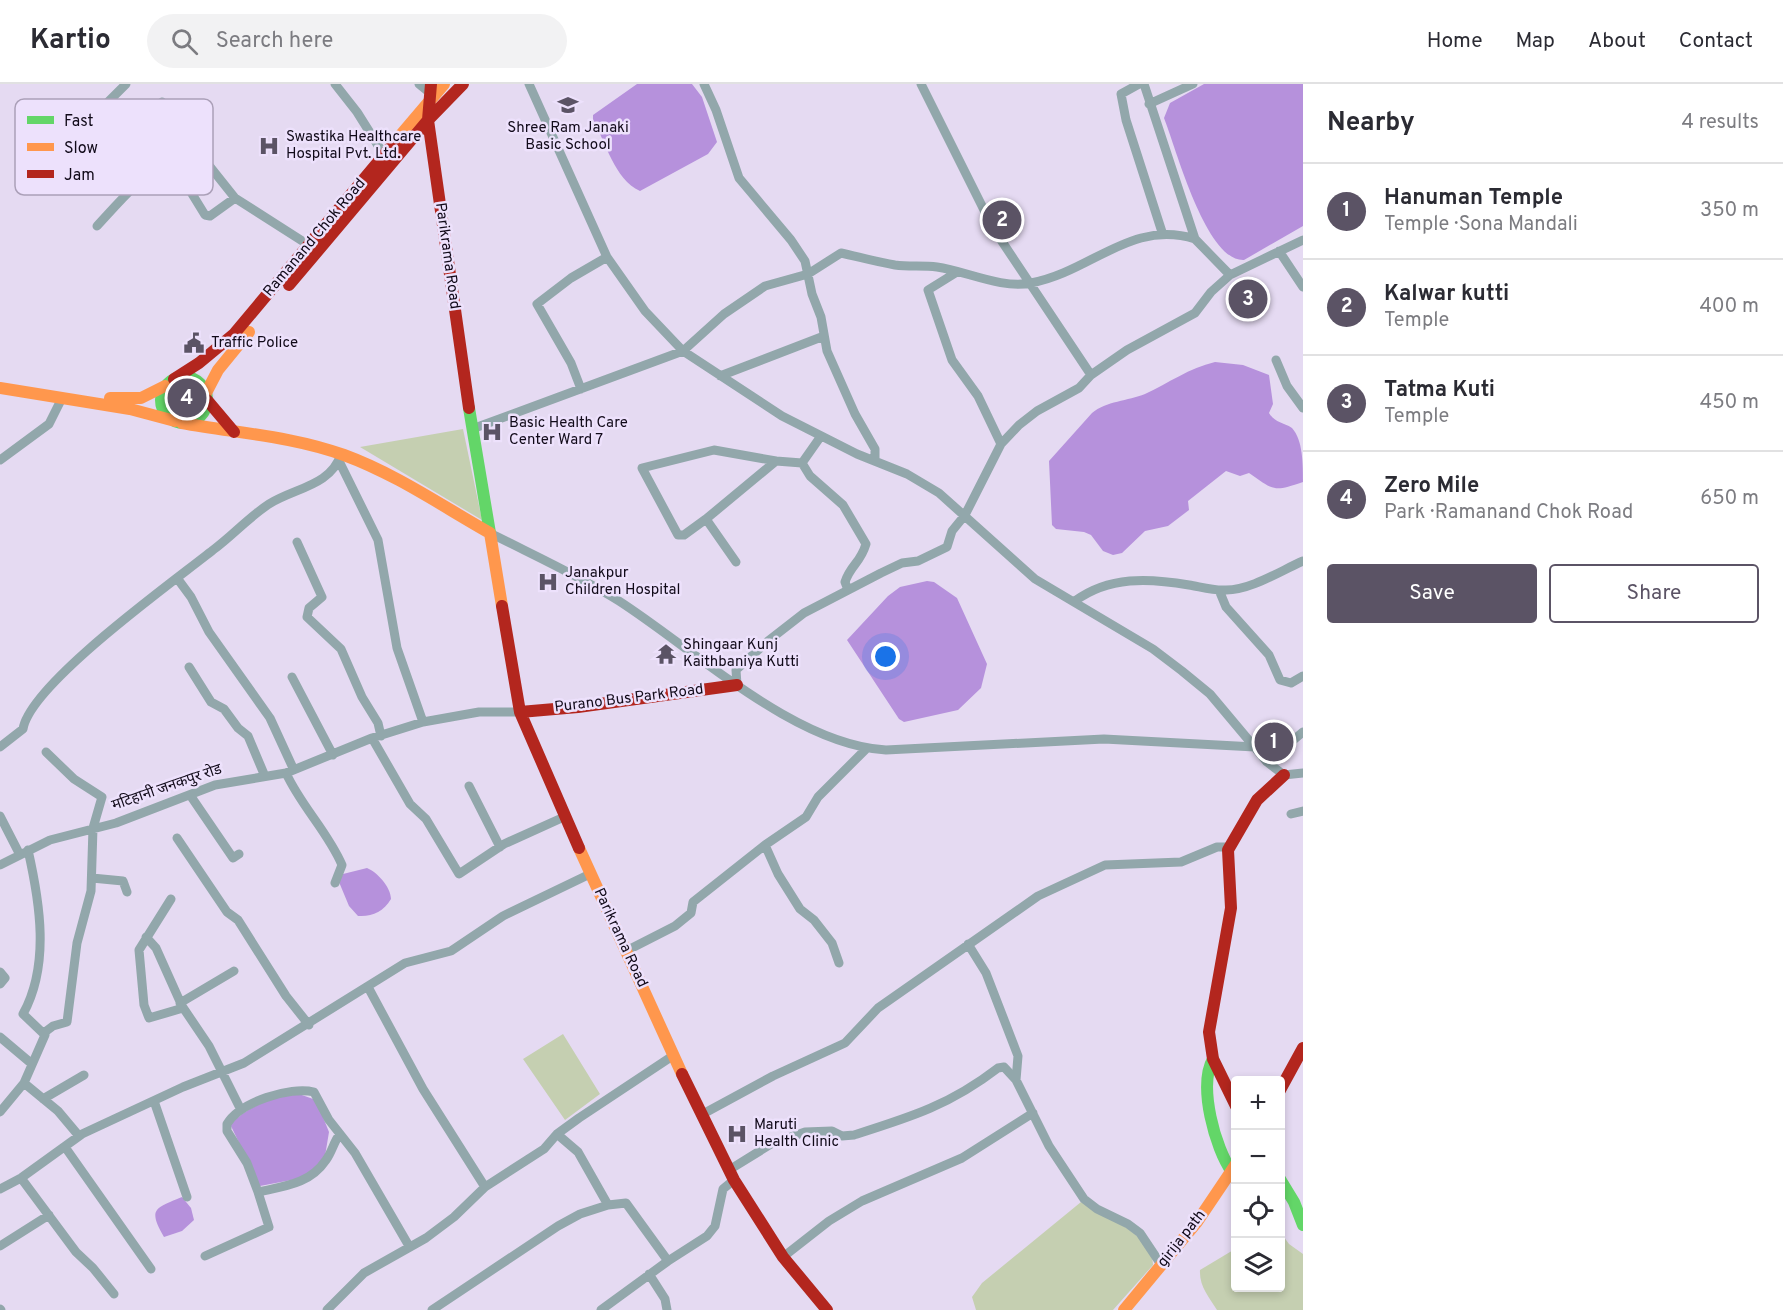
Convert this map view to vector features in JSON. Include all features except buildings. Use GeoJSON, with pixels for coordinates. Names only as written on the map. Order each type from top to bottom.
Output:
{"type":"FeatureCollection","features":[{"type":"Feature","properties":{"kind":"main road","name":"Ramanand Chok Road"},"geometry":{"type":"LineString","coordinates":[[0,377],[117,399],[150,396],[207,358],[234,334],[307,244],[384,155],[431,91],[444,84]]}},
{"type":"Feature","properties":{"kind":"main road","name":"Ramanand Chok Road"},"geometry":{"type":"LineString","coordinates":[[206,396],[234,351],[428,120],[463,84]]}},
{"type":"Feature","properties":{"kind":"main road","name":"Parikrama Road"},"geometry":{"type":"LineString","coordinates":[[431,91],[428,120],[471,429],[520,712],[564,817],[701,1115],[732,1175],[783,1257],[827,1310]]}},
{"type":"Feature","properties":{"kind":"main road"},"geometry":{"type":"LineString","coordinates":[[206,396],[201,415],[191,422],[179,422],[166,415],[162,406],[161,396],[169,383],[192,378],[200,383],[206,396],[234,432]]}},
{"type":"Feature","properties":{"kind":"main road"},"geometry":{"type":"LineString","coordinates":[[3,392],[130,409],[179,422],[234,432],[281,437],[369,466],[490,533]]}},
{"type":"Feature","properties":{"kind":"main road","name":"Purano Bus Park Road"},"geometry":{"type":"LineString","coordinates":[[520,712],[578,707],[737,685]]}},
{"type":"Feature","properties":{"kind":"main road"},"geometry":{"type":"LineString","coordinates":[[1231,1096],[1212,1059],[1209,1032],[1232,908],[1230,847],[1257,801],[1284,775]]}},
{"type":"Feature","properties":{"kind":"main road"},"geometry":{"type":"LineString","coordinates":[[1285,1082],[1303,1048]]}},
{"type":"Feature","properties":{"kind":"main road"},"geometry":{"type":"LineString","coordinates":[[1212,1059],[1208,1068],[1216,1144],[1220,1158],[1231,1166]]}},
{"type":"Feature","properties":{"kind":"main road","name":"girija path"},"geometry":{"type":"LineString","coordinates":[[1124,1310],[1162,1266],[1231,1172]]}},
{"type":"Feature","properties":{"kind":"main road"},"geometry":{"type":"LineString","coordinates":[[1284,1184],[1303,1225]]}},
{"type":"Feature","properties":{"kind":"street"},"geometry":{"type":"LineString","coordinates":[[111,99],[126,84]]}},
{"type":"Feature","properties":{"kind":"street"},"geometry":{"type":"LineString","coordinates":[[335,84],[357,112],[384,155]]}},
{"type":"Feature","properties":{"kind":"street"},"geometry":{"type":"LineString","coordinates":[[418,84],[431,91]]}},
{"type":"Feature","properties":{"kind":"street"},"geometry":{"type":"LineString","coordinates":[[528,84],[607,257],[645,311],[683,351],[782,416],[915,479],[965,514],[1035,579],[1075,601],[1182,671],[1210,694],[1267,762],[1284,775],[1303,773]]}},
{"type":"Feature","properties":{"kind":"street"},"geometry":{"type":"LineString","coordinates":[[704,84],[716,110],[739,178],[791,240],[805,261],[812,294],[821,317],[824,336],[838,379],[875,449],[875,461]]}},
{"type":"Feature","properties":{"kind":"street"},"geometry":{"type":"LineString","coordinates":[[921,84],[927,92],[977,199],[1091,375]]}},
{"type":"Feature","properties":{"kind":"street"},"geometry":{"type":"LineString","coordinates":[[1139,84],[1121,94],[1126,120],[1162,232]]}},
{"type":"Feature","properties":{"kind":"street"},"geometry":{"type":"LineString","coordinates":[[1144,84],[1195,239],[1230,275]]}},
{"type":"Feature","properties":{"kind":"street"},"geometry":{"type":"LineString","coordinates":[[1149,104],[1193,84]]}},
{"type":"Feature","properties":{"kind":"street"},"geometry":{"type":"LineString","coordinates":[[213,170],[235,198],[307,244]]}},
{"type":"Feature","properties":{"kind":"street"},"geometry":{"type":"LineString","coordinates":[[97,226],[129,195]]}},
{"type":"Feature","properties":{"kind":"street"},"geometry":{"type":"LineString","coordinates":[[191,195],[205,215],[210,216],[235,198]]}},
{"type":"Feature","properties":{"kind":"street"},"geometry":{"type":"LineString","coordinates":[[471,429],[683,351],[724,314],[765,286],[808,274],[841,252],[896,265],[936,266],[997,281],[1030,284],[1070,270],[1133,239],[1162,232],[1195,239]]}},
{"type":"Feature","properties":{"kind":"street"},"geometry":{"type":"LineString","coordinates":[[737,685],[736,670],[804,613],[891,568],[918,561],[947,547],[952,531],[965,514],[1001,444],[1037,411],[1079,388],[1091,375],[1127,350],[1195,313],[1211,292],[1230,275],[1303,240]]}},
{"type":"Feature","properties":{"kind":"street"},"geometry":{"type":"LineString","coordinates":[[1279,251],[1303,287]]}},
{"type":"Feature","properties":{"kind":"street"},"geometry":{"type":"LineString","coordinates":[[581,389],[571,363],[537,304],[571,278],[607,257]]}},
{"type":"Feature","properties":{"kind":"street"},"geometry":{"type":"LineString","coordinates":[[957,272],[928,291],[952,360],[978,396],[1001,444]]}},
{"type":"Feature","properties":{"kind":"street"},"geometry":{"type":"LineString","coordinates":[[720,376],[824,336]]}},
{"type":"Feature","properties":{"kind":"street"},"geometry":{"type":"LineString","coordinates":[[1276,360],[1287,386],[1303,408]]}},
{"type":"Feature","properties":{"kind":"street"},"geometry":{"type":"LineString","coordinates":[[0,460],[49,424],[61,400]]}},
{"type":"Feature","properties":{"kind":"street"},"geometry":{"type":"LineString","coordinates":[[802,463],[821,436]]}},
{"type":"Feature","properties":{"kind":"street"},"geometry":{"type":"LineString","coordinates":[[776,461],[684,535],[678,535],[642,468],[714,450],[776,461],[802,463]]}},
{"type":"Feature","properties":{"kind":"street"},"geometry":{"type":"LineString","coordinates":[[0,747],[22,729],[25,717],[78,660],[115,627],[270,503],[322,480],[340,457],[378,540],[397,648],[423,722]]}},
{"type":"Feature","properties":{"kind":"street"},"geometry":{"type":"LineString","coordinates":[[802,463],[810,476],[843,505],[866,544],[862,559],[850,569],[845,582],[848,590]]}},
{"type":"Feature","properties":{"kind":"street"},"geometry":{"type":"LineString","coordinates":[[706,519],[736,562]]}},
{"type":"Feature","properties":{"kind":"street"},"geometry":{"type":"LineString","coordinates":[[490,533],[615,599],[737,685],[802,724],[841,742],[866,748],[903,750],[1104,739],[1255,747]]}},
{"type":"Feature","properties":{"kind":"street"},"geometry":{"type":"LineString","coordinates":[[297,543],[322,597],[309,608],[307,617],[341,649],[362,697],[378,723],[377,737],[410,804],[426,819],[456,872],[461,874],[478,860],[500,847],[564,817]]}},
{"type":"Feature","properties":{"kind":"street"},"geometry":{"type":"LineString","coordinates":[[1075,601],[1086,593],[1104,586],[1142,579],[1219,590],[1247,586],[1303,561]]}},
{"type":"Feature","properties":{"kind":"street"},"geometry":{"type":"LineString","coordinates":[[177,578],[195,605],[198,616],[270,718],[308,811],[336,850],[342,865],[335,883]]}},
{"type":"Feature","properties":{"kind":"street"},"geometry":{"type":"LineString","coordinates":[[1219,590],[1226,607],[1269,655],[1280,680],[1291,683],[1303,676]]}},
{"type":"Feature","properties":{"kind":"street"},"geometry":{"type":"LineString","coordinates":[[189,667],[211,702],[224,709],[238,728],[248,736],[264,774]]}},
{"type":"Feature","properties":{"kind":"street"},"geometry":{"type":"LineString","coordinates":[[292,677],[333,755]]}},
{"type":"Feature","properties":{"kind":"street","name":"मटिहानी जनकपुर रोड"},"geometry":{"type":"LineString","coordinates":[[0,865],[50,840],[117,823],[215,785],[290,770],[423,722],[479,712],[520,712]]}},
{"type":"Feature","properties":{"kind":"street"},"geometry":{"type":"LineString","coordinates":[[1267,762],[1303,732]]}},
{"type":"Feature","properties":{"kind":"street"},"geometry":{"type":"LineString","coordinates":[[626,951],[675,926],[692,913],[693,902],[765,845],[806,817],[818,797],[866,748]]}},
{"type":"Feature","properties":{"kind":"street"},"geometry":{"type":"LineString","coordinates":[[0,1111],[24,1083],[45,1032],[53,1026],[67,1022],[77,943],[92,878],[93,828],[101,795],[74,779],[46,752]]}},
{"type":"Feature","properties":{"kind":"street"},"geometry":{"type":"LineString","coordinates":[[470,786],[500,847]]}},
{"type":"Feature","properties":{"kind":"street"},"geometry":{"type":"LineString","coordinates":[[190,795],[233,858],[239,854]]}},
{"type":"Feature","properties":{"kind":"street"},"geometry":{"type":"LineString","coordinates":[[1291,814],[1303,811]]}},
{"type":"Feature","properties":{"kind":"street"},"geometry":{"type":"LineString","coordinates":[[0,816],[24,853],[35,888],[40,954],[33,994],[22,1014],[45,1032]]}},
{"type":"Feature","properties":{"kind":"street"},"geometry":{"type":"LineString","coordinates":[[177,838],[227,912],[238,920],[286,996],[309,1024]]}},
{"type":"Feature","properties":{"kind":"street"},"geometry":{"type":"LineString","coordinates":[[765,845],[778,874],[800,909],[814,920],[832,944],[839,963]]}},
{"type":"Feature","properties":{"kind":"street"},"geometry":{"type":"LineString","coordinates":[[701,1115],[773,1076],[845,1043],[878,1008],[1038,896],[1105,865],[1181,862],[1217,847],[1230,847]]}},
{"type":"Feature","properties":{"kind":"street"},"geometry":{"type":"LineString","coordinates":[[0,1189],[21,1178],[79,1136],[154,1101],[244,1064],[405,963],[451,951],[503,916],[590,874]]}},
{"type":"Feature","properties":{"kind":"street"},"geometry":{"type":"LineString","coordinates":[[92,878],[123,881],[127,892]]}},
{"type":"Feature","properties":{"kind":"street"},"geometry":{"type":"LineString","coordinates":[[171,899],[139,950],[139,969],[148,1018],[182,1006],[234,971]]}},
{"type":"Feature","properties":{"kind":"street"},"geometry":{"type":"LineString","coordinates":[[146,937],[156,948],[182,1006],[203,1035],[241,1110]]}},
{"type":"Feature","properties":{"kind":"street"},"geometry":{"type":"LineString","coordinates":[[969,944],[986,973],[1018,1056],[1016,1080]]}},
{"type":"Feature","properties":{"kind":"street"},"geometry":{"type":"LineString","coordinates":[[0,972],[5,978],[0,984]]}},
{"type":"Feature","properties":{"kind":"street"},"geometry":{"type":"LineString","coordinates":[[368,987],[423,1089],[485,1187]]}},
{"type":"Feature","properties":{"kind":"street"},"geometry":{"type":"LineString","coordinates":[[0,1037],[32,1064]]}},
{"type":"Feature","properties":{"kind":"street"},"geometry":{"type":"LineString","coordinates":[[327,1310],[357,1279],[426,1238],[454,1217],[485,1187],[544,1149],[557,1134],[606,1098],[674,1055]]}},
{"type":"Feature","properties":{"kind":"street"},"geometry":{"type":"LineString","coordinates":[[601,1310],[711,1232],[717,1220],[723,1189],[732,1175],[771,1144],[805,1132],[832,1131],[842,1136],[854,1135],[923,1113],[968,1091],[1004,1066],[1016,1080],[1049,1146],[1084,1198],[1097,1209],[1128,1224],[1140,1233],[1162,1266]]}},
{"type":"Feature","properties":{"kind":"street"},"geometry":{"type":"LineString","coordinates":[[43,1099],[84,1075]]}},
{"type":"Feature","properties":{"kind":"street"},"geometry":{"type":"LineString","coordinates":[[24,1083],[67,1120],[79,1136]]}},
{"type":"Feature","properties":{"kind":"street"},"geometry":{"type":"LineString","coordinates":[[205,1256],[269,1227],[247,1162],[227,1131],[230,1118],[241,1110],[276,1094],[309,1091],[316,1095],[324,1112],[355,1153],[410,1246]]}},
{"type":"Feature","properties":{"kind":"street"},"geometry":{"type":"LineString","coordinates":[[154,1101],[186,1197]]}},
{"type":"Feature","properties":{"kind":"street"},"geometry":{"type":"LineString","coordinates":[[783,1257],[829,1221],[862,1201],[962,1158],[1033,1113]]}},
{"type":"Feature","properties":{"kind":"street"},"geometry":{"type":"LineString","coordinates":[[258,1192],[310,1178],[328,1157],[340,1134]]}},
{"type":"Feature","properties":{"kind":"street"},"geometry":{"type":"LineString","coordinates":[[557,1134],[578,1152],[608,1205]]}},
{"type":"Feature","properties":{"kind":"street"},"geometry":{"type":"LineString","coordinates":[[65,1147],[151,1269]]}},
{"type":"Feature","properties":{"kind":"street"},"geometry":{"type":"LineString","coordinates":[[21,1178],[114,1294]]}},
{"type":"Feature","properties":{"kind":"street"},"geometry":{"type":"LineString","coordinates":[[432,1310],[558,1226],[580,1214],[608,1205],[626,1203],[668,1261]]}},
{"type":"Feature","properties":{"kind":"street"},"geometry":{"type":"LineString","coordinates":[[0,1246],[49,1215]]}},
{"type":"Feature","properties":{"kind":"street"},"geometry":{"type":"LineString","coordinates":[[649,1274],[665,1299],[667,1310]]}},
{"type":"Feature","properties":{"kind":"green space"},"geometry":{"type":"Polygon","coordinates":[[[187,383],[198,387],[202,398],[198,409],[187,413],[176,409],[172,398],[176,387],[187,383]]]}},
{"type":"Feature","properties":{"kind":"green space"},"geometry":{"type":"Polygon","coordinates":[[[463,429],[482,520],[360,447],[463,429]]]}},
{"type":"Feature","properties":{"kind":"green space"},"geometry":{"type":"Polygon","coordinates":[[[563,1034],[600,1094],[565,1120],[523,1059],[563,1034]]]}},
{"type":"Feature","properties":{"kind":"green space"},"geometry":{"type":"Polygon","coordinates":[[[1081,1202],[1126,1227],[1136,1235],[1151,1254],[1153,1265],[1113,1310],[976,1310],[972,1297],[982,1283],[1081,1202]]]}},
{"type":"Feature","properties":{"kind":"green space"},"geometry":{"type":"Polygon","coordinates":[[[1285,1238],[1303,1254],[1303,1310],[1217,1310],[1203,1286],[1200,1270],[1231,1251],[1231,1292],[1285,1292],[1285,1238]]]}},
{"type":"Feature","properties":{"kind":"shaded area"},"geometry":{"type":"Polygon","coordinates":[[[637,84],[692,84],[702,97],[717,142],[708,154],[640,191],[631,185],[617,169],[593,120],[593,115],[637,84]]]}},
{"type":"Feature","properties":{"kind":"shaded area"},"geometry":{"type":"Polygon","coordinates":[[[1204,84],[1303,84],[1303,226],[1244,260],[1230,256],[1217,243],[1205,224],[1194,201],[1164,118],[1170,103],[1204,84]]]}},
{"type":"Feature","properties":{"kind":"shaded area"},"geometry":{"type":"Polygon","coordinates":[[[1215,362],[1243,365],[1269,375],[1273,404],[1269,413],[1296,433],[1302,453],[1303,482],[1274,488],[1249,473],[1240,476],[1226,471],[1188,501],[1189,510],[1168,526],[1145,531],[1122,553],[1113,555],[1103,551],[1091,535],[1056,529],[1052,525],[1049,461],[1092,413],[1110,404],[1145,394],[1188,372],[1215,362]]]}},
{"type":"Feature","properties":{"kind":"shaded area"},"geometry":{"type":"Polygon","coordinates":[[[927,581],[934,582],[957,598],[987,664],[981,688],[958,710],[904,722],[899,719],[847,640],[888,596],[900,587],[927,581]]]}},
{"type":"Feature","properties":{"kind":"shaded area"},"geometry":{"type":"Polygon","coordinates":[[[367,868],[383,880],[391,899],[377,913],[358,916],[349,906],[339,882],[343,874],[367,868]]]}},
{"type":"Feature","properties":{"kind":"shaded area"},"geometry":{"type":"Polygon","coordinates":[[[299,1094],[316,1100],[329,1132],[325,1156],[307,1177],[260,1186],[230,1124],[245,1112],[262,1103],[299,1094]]]}},
{"type":"Feature","properties":{"kind":"shaded area"},"geometry":{"type":"Polygon","coordinates":[[[182,1197],[191,1208],[194,1220],[182,1231],[164,1237],[155,1214],[160,1207],[182,1197]]]}},
{"type":"Feature","properties":{"kind":"traffic: fast"},"geometry":{"type":"LineString","coordinates":[[184,377],[200,384],[207,400],[200,416],[184,423],[168,416],[161,400],[168,384],[184,377]]}},
{"type":"Feature","properties":{"kind":"traffic: fast"},"geometry":{"type":"LineString","coordinates":[[469,408],[490,533]]}},
{"type":"Feature","properties":{"kind":"traffic: fast"},"geometry":{"type":"LineString","coordinates":[[1213,1059],[1207,1085],[1210,1117],[1220,1148],[1231,1170]]}},
{"type":"Feature","properties":{"kind":"traffic: fast"},"geometry":{"type":"LineString","coordinates":[[1283,1184],[1294,1202],[1303,1225]]}},
{"type":"Feature","properties":{"kind":"traffic: slow"},"geometry":{"type":"LineString","coordinates":[[394,143],[444,84]]}},
{"type":"Feature","properties":{"kind":"traffic: slow"},"geometry":{"type":"LineString","coordinates":[[206,393],[218,370],[249,332]]}},
{"type":"Feature","properties":{"kind":"traffic: slow"},"geometry":{"type":"LineString","coordinates":[[110,398],[141,398],[165,386]]}},
{"type":"Feature","properties":{"kind":"traffic: slow"},"geometry":{"type":"LineString","coordinates":[[0,388],[130,409],[175,421]]}},
{"type":"Feature","properties":{"kind":"traffic: slow"},"geometry":{"type":"LineString","coordinates":[[182,423],[304,443],[344,455],[382,471],[418,491],[490,533],[502,606]]}},
{"type":"Feature","properties":{"kind":"traffic: slow"},"geometry":{"type":"LineString","coordinates":[[579,848],[682,1074]]}},
{"type":"Feature","properties":{"kind":"traffic: slow"},"geometry":{"type":"LineString","coordinates":[[1124,1310],[1197,1222],[1231,1171]]}},
{"type":"Feature","properties":{"kind":"traffic: jam"},"geometry":{"type":"LineString","coordinates":[[431,84],[428,120],[469,408]]}},
{"type":"Feature","properties":{"kind":"traffic: jam"},"geometry":{"type":"LineString","coordinates":[[289,285],[428,120],[463,84]]}},
{"type":"Feature","properties":{"kind":"traffic: jam"},"geometry":{"type":"LineString","coordinates":[[174,379],[199,363],[234,334],[394,143]]}},
{"type":"Feature","properties":{"kind":"traffic: jam"},"geometry":{"type":"LineString","coordinates":[[207,400],[234,432]]}},
{"type":"Feature","properties":{"kind":"traffic: jam"},"geometry":{"type":"LineString","coordinates":[[502,606],[520,712],[579,848]]}},
{"type":"Feature","properties":{"kind":"traffic: jam"},"geometry":{"type":"LineString","coordinates":[[520,712],[578,707],[737,685]]}},
{"type":"Feature","properties":{"kind":"traffic: jam"},"geometry":{"type":"LineString","coordinates":[[1231,1096],[1213,1059],[1209,1032],[1231,908],[1228,850],[1257,800],[1284,775]]}},
{"type":"Feature","properties":{"kind":"traffic: jam"},"geometry":{"type":"LineString","coordinates":[[1285,1081],[1303,1048]]}},
{"type":"Feature","properties":{"kind":"traffic: jam"},"geometry":{"type":"LineString","coordinates":[[682,1074],[734,1180],[783,1257],[827,1310]]}},
{"type":"Feature","properties":{"kind":"place","name":"Shree Ram Janaki Basic School"},"geometry":{"type":"Point","coordinates":[568,105]}},
{"type":"Feature","properties":{"kind":"place","name":"Swastika Healthcare Hospital Pvt. Ltd."},"geometry":{"type":"Point","coordinates":[269,146]}},
{"type":"Feature","properties":{"kind":"place","name":"Kalwar kutti"},"geometry":{"type":"Point","coordinates":[1002,220]}},
{"type":"Feature","properties":{"kind":"place","name":"Tatma Kuti"},"geometry":{"type":"Point","coordinates":[1248,299]}},
{"type":"Feature","properties":{"kind":"place","name":"Traffic Police"},"geometry":{"type":"Point","coordinates":[194,343]}},
{"type":"Feature","properties":{"kind":"place","name":"Zero Mile"},"geometry":{"type":"Point","coordinates":[187,398]}},
{"type":"Feature","properties":{"kind":"place","name":"Basic Health Care Center Ward 7"},"geometry":{"type":"Point","coordinates":[492,432]}},
{"type":"Feature","properties":{"kind":"place","name":"Janakpur Children Hospital"},"geometry":{"type":"Point","coordinates":[548,582]}},
{"type":"Feature","properties":{"kind":"place","name":"Shingaar Kunj Kaithbaniya Kutti"},"geometry":{"type":"Point","coordinates":[666,654]}},
{"type":"Feature","properties":{"kind":"place","name":"Hanuman Temple"},"geometry":{"type":"Point","coordinates":[1274,742]}},
{"type":"Feature","properties":{"kind":"place","name":"Maruti Health Clinic"},"geometry":{"type":"Point","coordinates":[737,1134]}}]}
